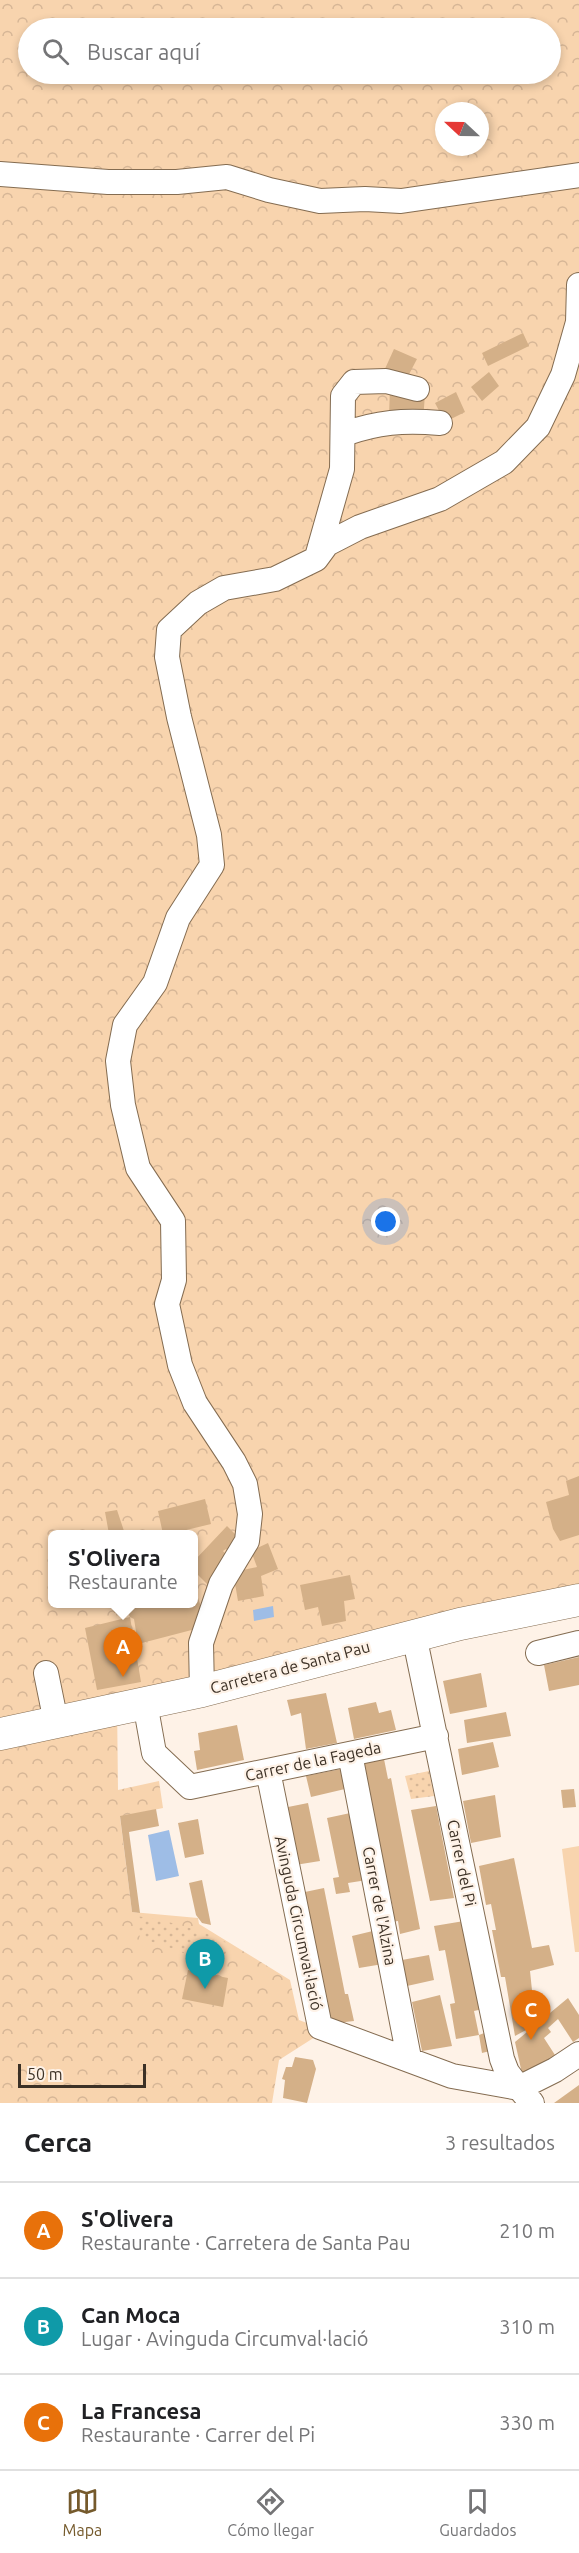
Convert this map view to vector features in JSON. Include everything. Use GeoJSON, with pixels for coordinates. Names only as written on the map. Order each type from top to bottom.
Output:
{"type":"FeatureCollection","features":[{"type":"Feature","properties":{"kind":"main road","name":"Carretera de Santa Pau"},"geometry":{"type":"LineString","coordinates":[[0,1734],[202,1690],[414,1635],[579,1600]]}},
{"type":"Feature","properties":{"kind":"street"},"geometry":{"type":"LineString","coordinates":[[0,174],[108,182],[177,182],[227,177],[269,190],[320,201],[366,199],[401,201],[579,175]]}},
{"type":"Feature","properties":{"kind":"street"},"geometry":{"type":"LineString","coordinates":[[202,1690],[201,1643],[221,1584],[247,1542],[250,1514],[244,1484],[234,1462],[195,1403],[180,1365],[167,1305],[174,1280],[173,1221],[138,1168],[123,1105],[118,1061],[125,1025],[155,983],[178,918],[212,865],[209,835],[179,717],[167,657],[169,630],[198,603],[224,588],[275,579],[316,559],[327,544],[360,527],[440,499],[504,462],[538,427],[566,364],[578,322],[579,285]]}},
{"type":"Feature","properties":{"kind":"street"},"geometry":{"type":"LineString","coordinates":[[316,559],[342,469],[343,396],[354,382],[386,381],[417,389]]}},
{"type":"Feature","properties":{"kind":"street"},"geometry":{"type":"LineString","coordinates":[[344,434],[370,425],[405,420],[440,423]]}},
{"type":"Feature","properties":{"kind":"street","name":"Carrer del Pi"},"geometry":{"type":"LineString","coordinates":[[414,1635],[502,2059],[507,2073],[525,2096]]}},
{"type":"Feature","properties":{"kind":"street"},"geometry":{"type":"LineString","coordinates":[[538,1653],[579,1643]]}},
{"type":"Feature","properties":{"kind":"street"},"geometry":{"type":"LineString","coordinates":[[46,1673],[56,1722]]}},
{"type":"Feature","properties":{"kind":"street","name":"Carrer de la Fageda"},"geometry":{"type":"LineString","coordinates":[[145,1703],[154,1753],[190,1787],[436,1736]]}},
{"type":"Feature","properties":{"kind":"street","name":"Carrer de l'Alzina"},"geometry":{"type":"LineString","coordinates":[[350,1754],[409,2058]]}},
{"type":"Feature","properties":{"kind":"street","name":"Avinguda Circumval·lació"},"geometry":{"type":"LineString","coordinates":[[268,1771],[320,2026],[452,2076],[525,2096]]}},
{"type":"Feature","properties":{"kind":"street"},"geometry":{"type":"LineString","coordinates":[[525,2096],[555,2070],[579,2054]]}},
{"type":"Feature","properties":{"kind":"green space"},"geometry":{"type":"Polygon","coordinates":[[[0,0],[579,0],[579,1600],[117,1700],[118,1790],[159,1781],[163,1808],[120,1817],[132,1912],[198,1918],[199,1924],[290,1980],[299,2020],[312,2025],[315,2037],[279,2060],[272,2103],[0,2103],[0,0]]]}},
{"type":"Feature","properties":{"kind":"green space"},"geometry":{"type":"Polygon","coordinates":[[[429,1771],[434,1796],[411,1799],[405,1776],[429,1771]]]}},
{"type":"Feature","properties":{"kind":"green space"},"geometry":{"type":"Polygon","coordinates":[[[579,1846],[579,1952],[575,1952],[562,1849],[579,1846]]]}},
{"type":"Feature","properties":{"kind":"green space"},"geometry":{"type":"Polygon","coordinates":[[[136,1916],[184,1926],[230,1944],[220,1964],[140,1938],[136,1916]]]}},
{"type":"Feature","properties":{"kind":"water"},"geometry":{"type":"Polygon","coordinates":[[[273,1606],[274,1617],[254,1621],[253,1610],[273,1606]]]}},
{"type":"Feature","properties":{"kind":"water"},"geometry":{"type":"Polygon","coordinates":[[[169,1830],[179,1876],[156,1881],[148,1835],[169,1830]]]}},
{"type":"Feature","properties":{"kind":"building"},"geometry":{"type":"Polygon","coordinates":[[[523,333],[529,346],[488,366],[482,353],[523,333]]]}},
{"type":"Feature","properties":{"kind":"building"},"geometry":{"type":"Polygon","coordinates":[[[394,349],[417,359],[406,380],[384,371],[394,349]]]}},
{"type":"Feature","properties":{"kind":"building"},"geometry":{"type":"Polygon","coordinates":[[[489,372],[499,386],[482,401],[471,387],[489,372]]]}},
{"type":"Feature","properties":{"kind":"building"},"geometry":{"type":"Polygon","coordinates":[[[390,388],[425,394],[423,421],[389,416],[390,388]]]}},
{"type":"Feature","properties":{"kind":"building"},"geometry":{"type":"Polygon","coordinates":[[[456,392],[465,412],[445,422],[435,403],[456,392]]]}},
{"type":"Feature","properties":{"kind":"building"},"geometry":{"type":"Polygon","coordinates":[[[579,1476],[579,1535],[560,1541],[553,1529],[546,1502],[569,1495],[566,1481],[579,1476]]]}},
{"type":"Feature","properties":{"kind":"building"},"geometry":{"type":"Polygon","coordinates":[[[205,1499],[211,1524],[186,1530],[162,1530],[158,1511],[205,1499]]]}},
{"type":"Feature","properties":{"kind":"building"},"geometry":{"type":"Polygon","coordinates":[[[117,1510],[124,1530],[108,1530],[105,1512],[117,1510]]]}},
{"type":"Feature","properties":{"kind":"building"},"geometry":{"type":"Polygon","coordinates":[[[227,1526],[245,1544],[233,1556],[226,1549],[223,1551],[232,1561],[210,1587],[198,1575],[198,1557],[227,1526]]]}},
{"type":"Feature","properties":{"kind":"building"},"geometry":{"type":"Polygon","coordinates":[[[268,1543],[278,1569],[261,1576],[264,1596],[238,1601],[233,1572],[257,1567],[251,1551],[268,1543]]]}},
{"type":"Feature","properties":{"kind":"building"},"geometry":{"type":"Polygon","coordinates":[[[350,1575],[355,1599],[344,1601],[346,1621],[322,1626],[318,1607],[305,1610],[300,1585],[350,1575]]]}},
{"type":"Feature","properties":{"kind":"building"},"geometry":{"type":"Polygon","coordinates":[[[198,1598],[207,1626],[138,1644],[134,1619],[127,1611],[114,1613],[113,1608],[198,1608],[198,1598]]]}},
{"type":"Feature","properties":{"kind":"building"},"geometry":{"type":"Polygon","coordinates":[[[130,1617],[141,1682],[97,1690],[85,1628],[130,1617]]]}},
{"type":"Feature","properties":{"kind":"building"},"geometry":{"type":"Polygon","coordinates":[[[579,1657],[579,1685],[549,1691],[544,1665],[579,1657]]]}},
{"type":"Feature","properties":{"kind":"building"},"geometry":{"type":"Polygon","coordinates":[[[481,1673],[487,1707],[450,1714],[443,1681],[481,1673]]]}},
{"type":"Feature","properties":{"kind":"building"},"geometry":{"type":"Polygon","coordinates":[[[326,1693],[337,1743],[306,1749],[301,1713],[291,1716],[287,1700],[326,1693]]]}},
{"type":"Feature","properties":{"kind":"building"},"geometry":{"type":"Polygon","coordinates":[[[376,1702],[379,1713],[391,1710],[396,1730],[354,1739],[348,1708],[376,1702]]]}},
{"type":"Feature","properties":{"kind":"building"},"geometry":{"type":"Polygon","coordinates":[[[506,1712],[511,1736],[467,1743],[464,1720],[506,1712]]]}},
{"type":"Feature","properties":{"kind":"building"},"geometry":{"type":"Polygon","coordinates":[[[237,1725],[244,1760],[197,1770],[194,1751],[200,1750],[198,1733],[237,1725]]]}},
{"type":"Feature","properties":{"kind":"building"},"geometry":{"type":"Polygon","coordinates":[[[493,1742],[499,1767],[462,1775],[458,1749],[493,1742]]]}},
{"type":"Feature","properties":{"kind":"building"},"geometry":{"type":"Polygon","coordinates":[[[383,1754],[388,1779],[391,1778],[420,1929],[400,1934],[398,1921],[391,1922],[389,1910],[393,1908],[361,1759],[383,1754]]]}},
{"type":"Feature","properties":{"kind":"building"},"geometry":{"type":"Polygon","coordinates":[[[341,1769],[345,1789],[311,1797],[306,1776],[341,1769]]]}},
{"type":"Feature","properties":{"kind":"building"},"geometry":{"type":"Polygon","coordinates":[[[574,1789],[576,1807],[563,1808],[561,1790],[574,1789]]]}},
{"type":"Feature","properties":{"kind":"building"},"geometry":{"type":"Polygon","coordinates":[[[495,1795],[501,1837],[471,1843],[463,1801],[495,1795]]]}},
{"type":"Feature","properties":{"kind":"building"},"geometry":{"type":"Polygon","coordinates":[[[308,1803],[320,1861],[295,1865],[283,1808],[308,1803]]]}},
{"type":"Feature","properties":{"kind":"building"},"geometry":{"type":"Polygon","coordinates":[[[436,1806],[454,1898],[430,1901],[411,1810],[436,1806]]]}},
{"type":"Feature","properties":{"kind":"building"},"geometry":{"type":"Polygon","coordinates":[[[156,1809],[159,1826],[129,1832],[140,1913],[132,1912],[120,1816],[156,1809]]]}},
{"type":"Feature","properties":{"kind":"building"},"geometry":{"type":"Polygon","coordinates":[[[355,1812],[367,1880],[348,1883],[350,1892],[336,1894],[333,1878],[339,1877],[327,1818],[355,1812]]]}},
{"type":"Feature","properties":{"kind":"building"},"geometry":{"type":"Polygon","coordinates":[[[198,1819],[204,1854],[185,1858],[178,1823],[198,1819]]]}},
{"type":"Feature","properties":{"kind":"building"},"geometry":{"type":"Polygon","coordinates":[[[514,1858],[532,1948],[549,1945],[554,1965],[530,1971],[533,2000],[529,2002],[533,2018],[525,2021],[526,2030],[515,2036],[505,1977],[501,1977],[492,1930],[496,1930],[491,1904],[486,1905],[479,1866],[514,1858]]]}},
{"type":"Feature","properties":{"kind":"building"},"geometry":{"type":"Polygon","coordinates":[[[202,1880],[211,1925],[202,1923],[196,1915],[189,1883],[202,1880]]]}},
{"type":"Feature","properties":{"kind":"building"},"geometry":{"type":"Polygon","coordinates":[[[324,1888],[345,1994],[348,1994],[354,2021],[337,2023],[326,2020],[300,1893],[324,1888]]]}},
{"type":"Feature","properties":{"kind":"building"},"geometry":{"type":"Polygon","coordinates":[[[464,1921],[483,2009],[474,2011],[479,2035],[456,2039],[450,2004],[455,2003],[445,1950],[439,1951],[434,1926],[464,1921]]]}},
{"type":"Feature","properties":{"kind":"building"},"geometry":{"type":"Polygon","coordinates":[[[377,1930],[383,1964],[359,1968],[352,1936],[377,1930]]]}},
{"type":"Feature","properties":{"kind":"building"},"geometry":{"type":"Polygon","coordinates":[[[429,1955],[434,1980],[407,1986],[402,1960],[429,1955]]]}},
{"type":"Feature","properties":{"kind":"building"},"geometry":{"type":"Polygon","coordinates":[[[188,1970],[228,1978],[223,2007],[182,1999],[188,1970]]]}},
{"type":"Feature","properties":{"kind":"building"},"geometry":{"type":"Polygon","coordinates":[[[440,1995],[452,2046],[422,2051],[412,2002],[440,1995]]]}},
{"type":"Feature","properties":{"kind":"building"},"geometry":{"type":"Polygon","coordinates":[[[568,1998],[579,2015],[579,2038],[573,2042],[558,2019],[548,2028],[551,2032],[544,2038],[555,2055],[523,2078],[515,2042],[568,1998]]]}},
{"type":"Feature","properties":{"kind":"building"},"geometry":{"type":"Polygon","coordinates":[[[487,2032],[490,2051],[482,2053],[479,2035],[487,2032]]]}},
{"type":"Feature","properties":{"kind":"building"},"geometry":{"type":"Polygon","coordinates":[[[295,2057],[313,2060],[316,2069],[307,2103],[283,2098],[285,2080],[282,2079],[286,2067],[292,2067],[295,2057]]]}},
{"type":"Feature","properties":{"kind":"building"},"geometry":{"type":"Polygon","coordinates":[[[579,2085],[579,2103],[554,2103],[579,2085]]]}},
{"type":"Feature","properties":{"kind":"place","name":"S'Olivera"},"geometry":{"type":"Point","coordinates":[123,1677]}},
{"type":"Feature","properties":{"kind":"place","name":"Can Moca"},"geometry":{"type":"Point","coordinates":[205,1989]}},
{"type":"Feature","properties":{"kind":"place","name":"La Francesa"},"geometry":{"type":"Point","coordinates":[531,2040]}}]}
